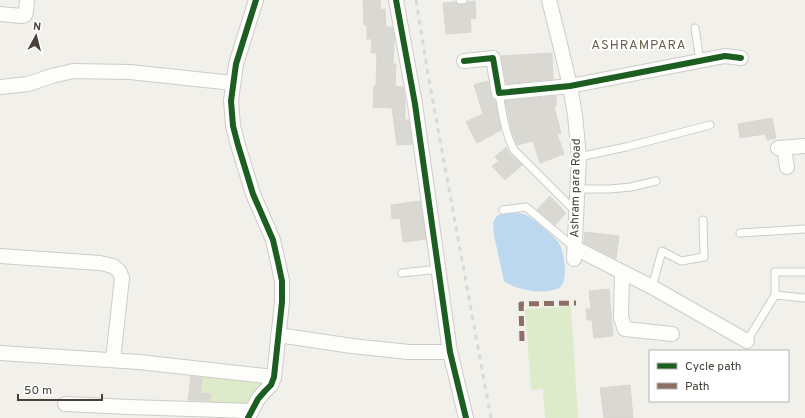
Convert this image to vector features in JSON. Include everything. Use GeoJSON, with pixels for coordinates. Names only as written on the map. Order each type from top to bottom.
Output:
{"type":"FeatureCollection","features":[{"type":"Feature","properties":{"kind":"street"},"geometry":{"type":"LineString","coordinates":[[0,14],[22,16],[26,12],[27,0]]}},
{"type":"Feature","properties":{"kind":"street"},"geometry":{"type":"LineString","coordinates":[[65,404],[128,413],[249,415],[262,395],[271,385],[274,377],[282,302],[282,281],[273,240],[253,194],[238,145],[233,126],[231,101],[236,64],[256,0]]}},
{"type":"Feature","properties":{"kind":"street"},"geometry":{"type":"LineString","coordinates":[[396,0],[415,104],[450,352],[466,418]]}},
{"type":"Feature","properties":{"kind":"street","name":"Ashram para Road"},"geometry":{"type":"LineString","coordinates":[[548,0],[570,86],[575,115],[579,157],[575,254]]}},
{"type":"Feature","properties":{"kind":"street"},"geometry":{"type":"LineString","coordinates":[[464,61],[493,58],[499,93],[570,86],[725,56],[741,58]]}},
{"type":"Feature","properties":{"kind":"street"},"geometry":{"type":"LineString","coordinates":[[0,87],[28,84],[73,71],[130,72],[233,83]]}},
{"type":"Feature","properties":{"kind":"street"},"geometry":{"type":"LineString","coordinates":[[787,167],[781,148],[805,146]]}},
{"type":"Feature","properties":{"kind":"street"},"geometry":{"type":"LineString","coordinates":[[575,254],[622,272],[652,287],[747,341]]}},
{"type":"Feature","properties":{"kind":"street"},"geometry":{"type":"LineString","coordinates":[[0,256],[100,263],[113,266],[119,271],[122,278],[113,360]]}},
{"type":"Feature","properties":{"kind":"street"},"geometry":{"type":"LineString","coordinates":[[622,272],[621,318],[625,328],[672,334]]}},
{"type":"Feature","properties":{"kind":"street"},"geometry":{"type":"LineString","coordinates":[[278,335],[352,346],[409,352],[450,352]]}},
{"type":"Feature","properties":{"kind":"street"},"geometry":{"type":"LineString","coordinates":[[0,353],[138,362],[274,377]]}},
{"type":"Feature","properties":{"kind":"lane"},"geometry":{"type":"LineString","coordinates":[[695,28],[700,61]]}},
{"type":"Feature","properties":{"kind":"lane"},"geometry":{"type":"LineString","coordinates":[[499,93],[503,118],[510,143],[514,150],[576,212]]}},
{"type":"Feature","properties":{"kind":"lane"},"geometry":{"type":"LineString","coordinates":[[579,157],[626,147],[710,125]]}},
{"type":"Feature","properties":{"kind":"lane"},"geometry":{"type":"LineString","coordinates":[[578,189],[610,189],[631,187],[656,181]]}},
{"type":"Feature","properties":{"kind":"lane"},"geometry":{"type":"LineString","coordinates":[[503,210],[526,207],[575,254]]}},
{"type":"Feature","properties":{"kind":"lane"},"geometry":{"type":"LineString","coordinates":[[652,287],[662,251],[681,261],[704,256],[703,220]]}},
{"type":"Feature","properties":{"kind":"lane"},"geometry":{"type":"LineString","coordinates":[[740,232],[805,229]]}},
{"type":"Feature","properties":{"kind":"lane"},"geometry":{"type":"LineString","coordinates":[[402,273],[439,269]]}},
{"type":"Feature","properties":{"kind":"lane"},"geometry":{"type":"LineString","coordinates":[[747,341],[775,295],[775,272],[805,272]]}},
{"type":"Feature","properties":{"kind":"lane"},"geometry":{"type":"LineString","coordinates":[[775,295],[805,298]]}},
{"type":"Feature","properties":{"kind":"green space"},"geometry":{"type":"Polygon","coordinates":[[[571,306],[578,418],[545,418],[543,389],[531,390],[525,309],[571,306]]]}},
{"type":"Feature","properties":{"kind":"green space"},"geometry":{"type":"Polygon","coordinates":[[[202,375],[263,382],[252,406],[210,403],[211,395],[200,393],[202,375]]]}},
{"type":"Feature","properties":{"kind":"water"},"geometry":{"type":"Polygon","coordinates":[[[517,213],[526,215],[544,228],[559,243],[563,253],[565,266],[563,283],[560,287],[550,291],[532,291],[521,289],[504,281],[494,235],[493,222],[497,216],[501,214],[517,213]]]}},
{"type":"Feature","properties":{"kind":"building"},"geometry":{"type":"Polygon","coordinates":[[[363,0],[380,0],[381,10],[385,9],[386,27],[392,27],[395,40],[393,64],[396,64],[395,86],[403,87],[405,99],[405,120],[409,120],[412,144],[397,145],[392,108],[373,107],[374,86],[376,86],[377,53],[371,53],[372,39],[367,39],[367,25],[364,25],[363,0]]]}},
{"type":"Feature","properties":{"kind":"building"},"geometry":{"type":"Polygon","coordinates":[[[475,1],[476,18],[470,19],[471,32],[446,34],[443,3],[456,2],[463,5],[468,2],[475,1]]]}},
{"type":"Feature","properties":{"kind":"building"},"geometry":{"type":"Polygon","coordinates":[[[552,53],[553,79],[506,84],[501,56],[552,53]]]}},
{"type":"Feature","properties":{"kind":"building"},"geometry":{"type":"Polygon","coordinates":[[[488,81],[492,98],[495,100],[501,130],[477,143],[466,122],[483,114],[474,85],[488,81]]]}},
{"type":"Feature","properties":{"kind":"building"},"geometry":{"type":"Polygon","coordinates":[[[556,96],[556,107],[554,107],[561,133],[557,134],[564,154],[540,163],[533,141],[517,145],[511,128],[505,101],[556,96]]]}},
{"type":"Feature","properties":{"kind":"building"},"geometry":{"type":"Polygon","coordinates":[[[772,118],[776,138],[767,140],[765,134],[740,138],[738,124],[772,118]]]}},
{"type":"Feature","properties":{"kind":"building"},"geometry":{"type":"Polygon","coordinates":[[[506,147],[510,154],[522,165],[505,180],[492,166],[499,161],[495,157],[506,147]]]}},
{"type":"Feature","properties":{"kind":"building"},"geometry":{"type":"Polygon","coordinates":[[[550,196],[566,213],[555,225],[537,210],[550,196]]]}},
{"type":"Feature","properties":{"kind":"building"},"geometry":{"type":"Polygon","coordinates":[[[420,201],[426,239],[403,242],[400,218],[392,219],[391,205],[420,201]]]}},
{"type":"Feature","properties":{"kind":"building"},"geometry":{"type":"Polygon","coordinates":[[[585,232],[619,236],[616,259],[584,243],[585,232]]]}},
{"type":"Feature","properties":{"kind":"building"},"geometry":{"type":"Polygon","coordinates":[[[609,289],[613,336],[594,338],[592,320],[587,320],[586,309],[591,309],[589,291],[609,289]]]}},
{"type":"Feature","properties":{"kind":"building"},"geometry":{"type":"Polygon","coordinates":[[[191,376],[202,378],[200,393],[211,394],[210,401],[188,400],[191,376]]]}},
{"type":"Feature","properties":{"kind":"building"},"geometry":{"type":"Polygon","coordinates":[[[630,385],[633,418],[604,418],[600,388],[630,385]]]}},
{"type":"Feature","properties":{"kind":"railway"},"geometry":{"type":"LineString","coordinates":[[416,0],[429,80],[491,418]]}},
{"type":"Feature","properties":{"kind":"marked path"},"geometry":{"type":"LineString","coordinates":[[522,341],[521,304],[576,303]]}},
{"type":"Feature","properties":{"kind":"cycle path"},"geometry":{"type":"LineString","coordinates":[[248,418],[258,399],[271,385],[274,377],[282,302],[282,281],[273,240],[253,194],[233,126],[231,101],[236,64],[256,0]]}},
{"type":"Feature","properties":{"kind":"cycle path"},"geometry":{"type":"LineString","coordinates":[[396,0],[415,104],[450,352],[466,418]]}},
{"type":"Feature","properties":{"kind":"cycle path"},"geometry":{"type":"LineString","coordinates":[[464,61],[493,58],[499,93],[570,86],[725,56],[741,58]]}},
{"type":"Feature","properties":{"kind":"district","name":"ASHRAMPARA"},"geometry":{"type":"Point","coordinates":[639,46]}}]}
